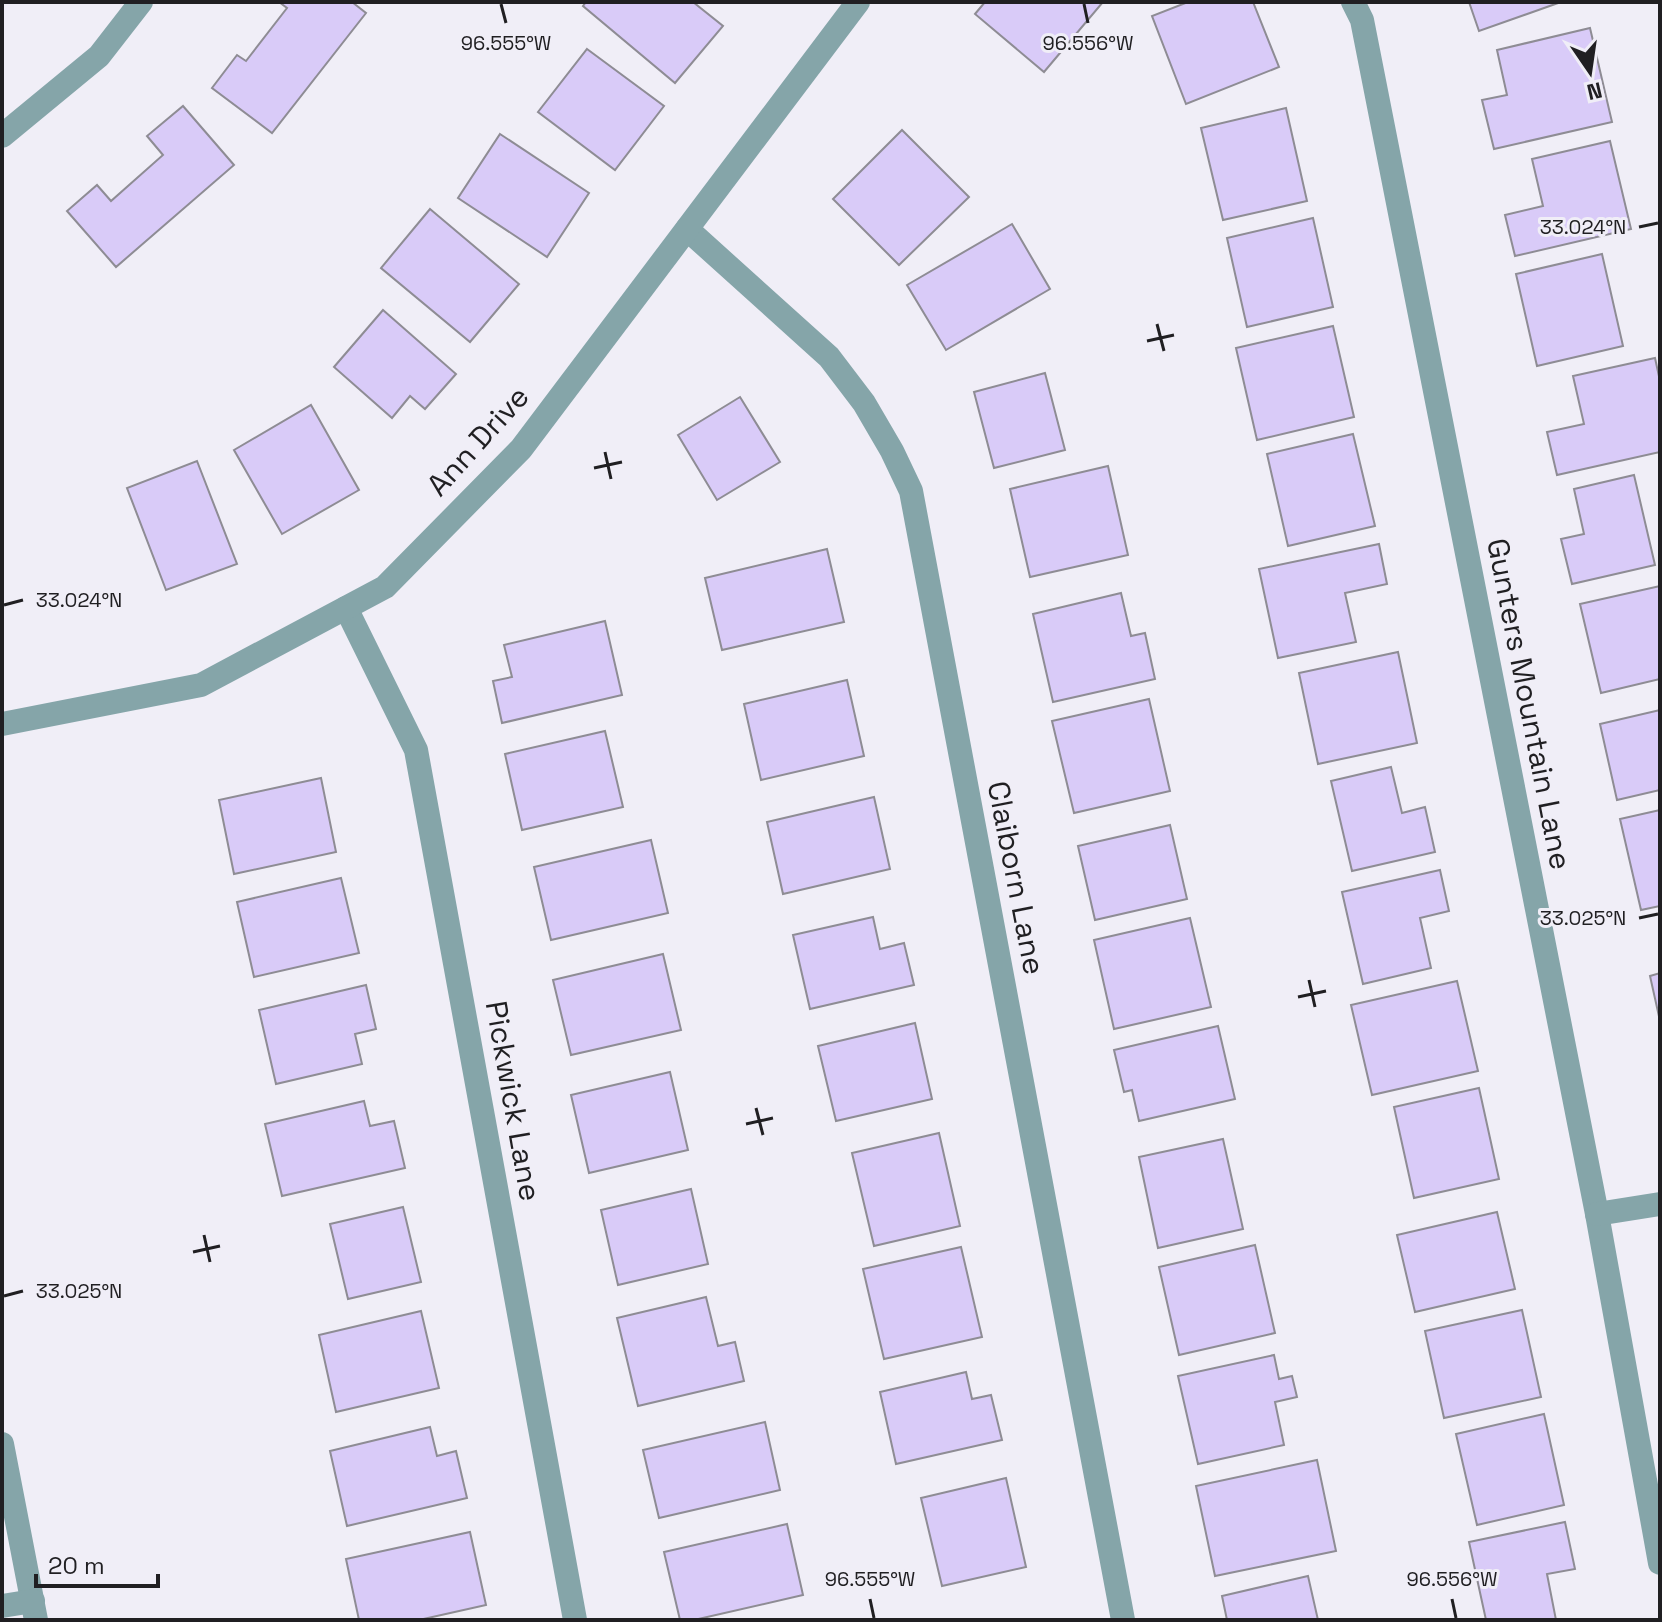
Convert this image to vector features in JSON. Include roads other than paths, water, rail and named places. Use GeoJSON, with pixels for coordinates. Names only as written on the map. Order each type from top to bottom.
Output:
{"type":"FeatureCollection","features":[{"type":"Feature","properties":{"kind":"street"},"geometry":{"type":"LineString","coordinates":[[2,136],[99,56],[141,2]]}},
{"type":"Feature","properties":{"kind":"street","name":"Ann Drive"},"geometry":{"type":"LineString","coordinates":[[2,724],[201,685],[385,587],[521,449],[858,2]]}},
{"type":"Feature","properties":{"kind":"street","name":"Gunters Mountain Lane"},"geometry":{"type":"LineString","coordinates":[[1353,2],[1362,20],[1597,1214],[1660,1563]]}},
{"type":"Feature","properties":{"kind":"street","name":"Claiborn Lane"},"geometry":{"type":"LineString","coordinates":[[687,229],[829,357],[864,403],[911,491],[1123,1620]]}},
{"type":"Feature","properties":{"kind":"street","name":"Pickwick Lane"},"geometry":{"type":"LineString","coordinates":[[346,608],[416,750],[575,1620]]}},
{"type":"Feature","properties":{"kind":"street"},"geometry":{"type":"LineString","coordinates":[[1597,1214],[1660,1204]]}},
{"type":"Feature","properties":{"kind":"street"},"geometry":{"type":"LineString","coordinates":[[2,1444],[34,1610],[2,1606]]}}]}
